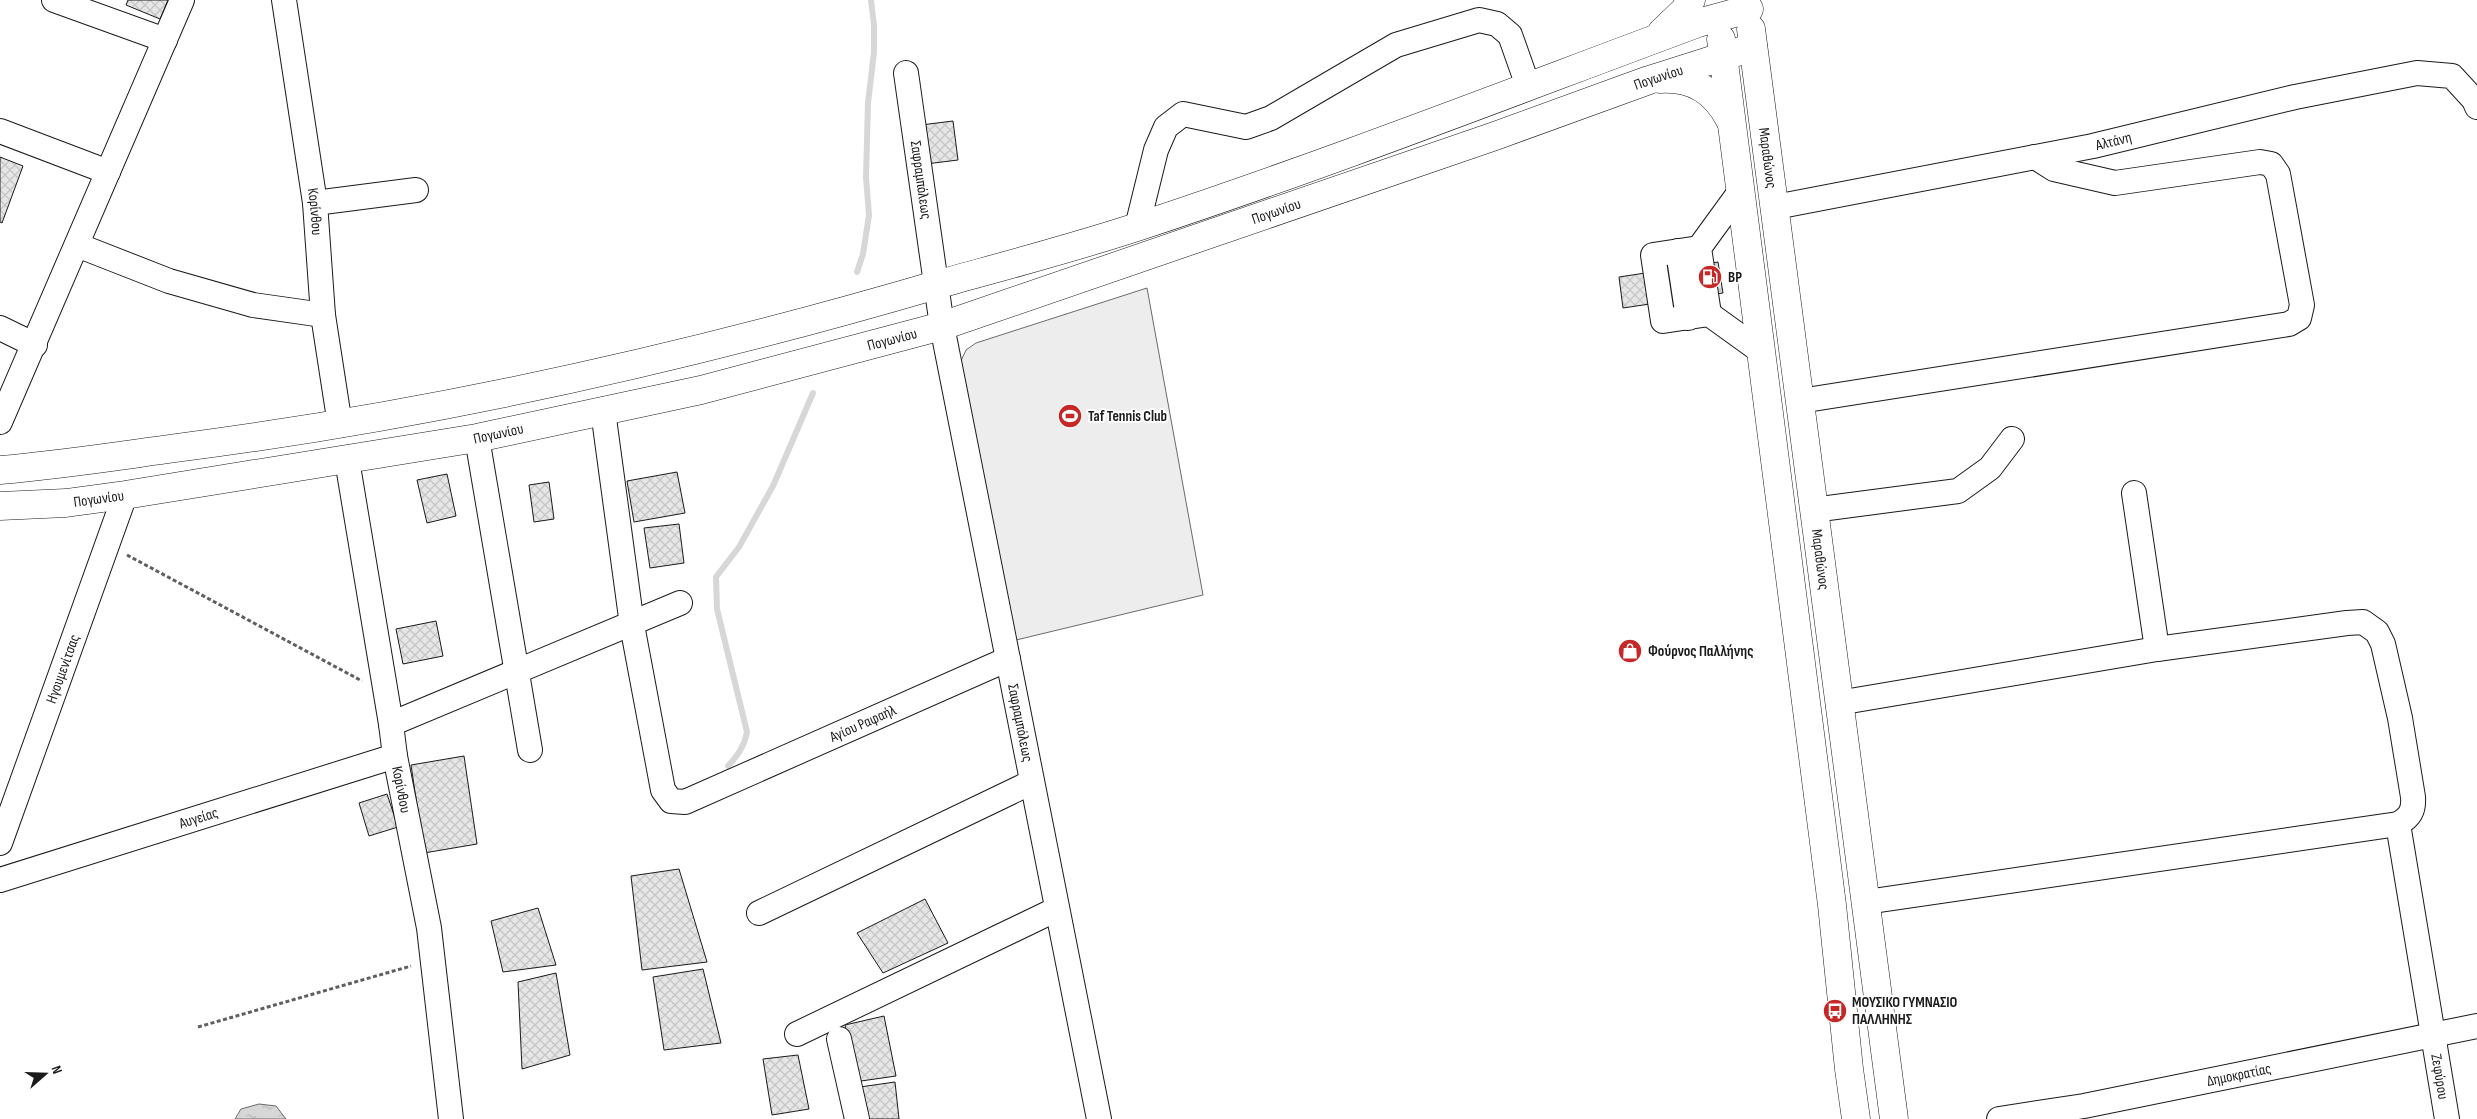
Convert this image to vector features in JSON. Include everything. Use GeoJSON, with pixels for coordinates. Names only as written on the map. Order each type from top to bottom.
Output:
{"type":"FeatureCollection","features":[{"type":"Feature","properties":{"kind":"main road"},"geometry":{"type":"LineString","coordinates":[[1653,40],[1674,22],[1691,0]]}},
{"type":"Feature","properties":{"kind":"main road","name":"Πογωνίου"},"geometry":{"type":"LineString","coordinates":[[0,470],[205,444],[340,424],[454,403],[664,358],[803,324],[1137,227],[1386,140],[1653,40],[1717,8],[1748,4]]}},
{"type":"Feature","properties":{"kind":"main road","name":"Μαραθώνος"},"geometry":{"type":"LineString","coordinates":[[1748,4],[1838,703],[1894,1119]]}},
{"type":"Feature","properties":{"kind":"main road","name":"Μαραθώνος"},"geometry":{"type":"LineString","coordinates":[[1717,8],[1759,350],[1828,876],[1856,1119]]}},
{"type":"Feature","properties":{"kind":"main road","name":"Πογωνίου"},"geometry":{"type":"LineString","coordinates":[[0,506],[66,503],[125,495],[477,438],[806,364],[942,326],[1495,136],[1648,80],[1753,47]]}},
{"type":"Feature","properties":{"kind":"main road"},"geometry":{"type":"LineString","coordinates":[[1648,80],[1671,79],[1697,84],[1714,95],[1722,105],[1730,121]]}},
{"type":"Feature","properties":{"kind":"street"},"geometry":{"type":"LineString","coordinates":[[54,0],[165,40]]}},
{"type":"Feature","properties":{"kind":"street"},"geometry":{"type":"LineString","coordinates":[[0,422],[35,345],[182,0]]}},
{"type":"Feature","properties":{"kind":"street","name":"Κορίνθου"},"geometry":{"type":"LineString","coordinates":[[284,0],[315,203],[323,315],[340,424]]}},
{"type":"Feature","properties":{"kind":"street"},"geometry":{"type":"LineString","coordinates":[[1137,227],[1156,150],[1166,127],[1183,114],[1246,127],[1271,118],[1396,45],[1479,20],[1497,24],[1510,35],[1528,86]]}},
{"type":"Feature","properties":{"kind":"street","name":"Σαφραμπόλεως"},"geometry":{"type":"LineString","coordinates":[[906,73],[942,326],[1099,1119]]}},
{"type":"Feature","properties":{"kind":"street","name":"Αλτάνη"},"geometry":{"type":"LineString","coordinates":[[1775,207],[2093,146],[2295,97],[2417,73],[2452,76],[2474,100],[2477,107]]}},
{"type":"Feature","properties":{"kind":"street"},"geometry":{"type":"LineString","coordinates":[[0,131],[108,172]]}},
{"type":"Feature","properties":{"kind":"street"},"geometry":{"type":"LineString","coordinates":[[1800,401],[2289,324],[2299,318],[2302,305],[2278,174],[2271,164],[2260,162],[2115,183],[2054,169],[2035,157]]}},
{"type":"Feature","properties":{"kind":"street"},"geometry":{"type":"LineString","coordinates":[[315,203],[416,190]]}},
{"type":"Feature","properties":{"kind":"street"},"geometry":{"type":"LineString","coordinates":[[1739,193],[1688,250],[1653,255],[1663,321],[1699,316],[1759,350]]}},
{"type":"Feature","properties":{"kind":"street"},"geometry":{"type":"LineString","coordinates":[[77,245],[169,281],[253,305],[323,315]]}},
{"type":"Feature","properties":{"kind":"street"},"geometry":{"type":"LineString","coordinates":[[1688,250],[1699,316]]}},
{"type":"Feature","properties":{"kind":"street"},"geometry":{"type":"LineString","coordinates":[[0,328],[35,345]]}},
{"type":"Feature","properties":{"kind":"street"},"geometry":{"type":"LineString","coordinates":[[603,411],[632,625]]}},
{"type":"Feature","properties":{"kind":"street"},"geometry":{"type":"LineString","coordinates":[[477,438],[530,750]]}},
{"type":"Feature","properties":{"kind":"street"},"geometry":{"type":"LineString","coordinates":[[1813,510],[1958,491],[1990,468],[2012,439]]}},
{"type":"Feature","properties":{"kind":"street","name":"Κορίνθου"},"geometry":{"type":"LineString","coordinates":[[347,460],[392,724],[395,756],[426,905],[451,1119]]}},
{"type":"Feature","properties":{"kind":"street"},"geometry":{"type":"LineString","coordinates":[[2134,493],[2157,649]]}},
{"type":"Feature","properties":{"kind":"street","name":"Ηγουμενίτσας"},"geometry":{"type":"LineString","coordinates":[[0,843],[125,495]]}},
{"type":"Feature","properties":{"kind":"street"},"geometry":{"type":"LineString","coordinates":[[392,724],[632,625],[680,603]]}},
{"type":"Feature","properties":{"kind":"street"},"geometry":{"type":"LineString","coordinates":[[1838,703],[2157,649],[2363,622],[2377,632],[2383,644],[2400,718],[2413,797],[2414,808],[2408,818],[2398,824],[1866,902]]}},
{"type":"Feature","properties":{"kind":"street","name":"Αγίου Ραφαήλ"},"geometry":{"type":"LineString","coordinates":[[632,625],[666,797],[678,803],[719,787],[1008,659]]}},
{"type":"Feature","properties":{"kind":"street","name":"Αυγείας"},"geometry":{"type":"LineString","coordinates":[[0,880],[395,756]]}},
{"type":"Feature","properties":{"kind":"street"},"geometry":{"type":"LineString","coordinates":[[759,913],[1032,782]]}},
{"type":"Feature","properties":{"kind":"street","name":"Ζεφύρου"},"geometry":{"type":"LineString","coordinates":[[2398,824],[2446,1119]]}},
{"type":"Feature","properties":{"kind":"street"},"geometry":{"type":"LineString","coordinates":[[797,1034],[1057,909]]}},
{"type":"Feature","properties":{"kind":"street","name":"Δημοκρατίας"},"geometry":{"type":"LineString","coordinates":[[1999,1119],[2084,1106],[2477,1026]]}},
{"type":"Feature","properties":{"kind":"street"},"geometry":{"type":"LineString","coordinates":[[839,1039],[858,1119]]}},
{"type":"Feature","properties":{"kind":"path"},"geometry":{"type":"LineString","coordinates":[[107,545],[386,694]]}},
{"type":"Feature","properties":{"kind":"path"},"geometry":{"type":"LineString","coordinates":[[198,1028],[433,960]]}},
{"type":"Feature","properties":{"kind":"shaded area","name":"Taf Tennis Club"},"geometry":{"type":"Polygon","coordinates":[[[1147,288],[1203,595],[1012,641],[960,363],[966,350],[976,343],[1147,288]]]}},
{"type":"Feature","properties":{"kind":"water"},"geometry":{"type":"Polygon","coordinates":[[[259,1104],[276,1106],[286,1119],[235,1119],[241,1109],[259,1104]]]}},
{"type":"Feature","properties":{"kind":"building"},"geometry":{"type":"Polygon","coordinates":[[[128,0],[168,0],[160,19],[126,5],[128,0]]]}},
{"type":"Feature","properties":{"kind":"building"},"geometry":{"type":"Polygon","coordinates":[[[953,121],[958,160],[926,164],[921,125],[953,121]]]}},
{"type":"Feature","properties":{"kind":"building"},"geometry":{"type":"Polygon","coordinates":[[[0,157],[23,166],[2,223],[0,222],[0,157]]]}},
{"type":"Feature","properties":{"kind":"building"},"geometry":{"type":"Polygon","coordinates":[[[1718,262],[1723,293],[1623,308],[1619,277],[1718,262]]]}},
{"type":"Feature","properties":{"kind":"building"},"geometry":{"type":"Polygon","coordinates":[[[677,472],[685,513],[634,522],[627,481],[677,472]]]}},
{"type":"Feature","properties":{"kind":"building"},"geometry":{"type":"Polygon","coordinates":[[[447,474],[456,516],[427,523],[417,480],[447,474]]]}},
{"type":"Feature","properties":{"kind":"building"},"geometry":{"type":"Polygon","coordinates":[[[549,482],[554,519],[534,522],[529,485],[549,482]]]}},
{"type":"Feature","properties":{"kind":"building"},"geometry":{"type":"Polygon","coordinates":[[[679,524],[684,563],[650,568],[644,528],[679,524]]]}},
{"type":"Feature","properties":{"kind":"building"},"geometry":{"type":"Polygon","coordinates":[[[436,621],[443,656],[403,664],[396,629],[436,621]]]}},
{"type":"Feature","properties":{"kind":"building"},"geometry":{"type":"Polygon","coordinates":[[[464,756],[477,844],[424,853],[411,765],[464,756]]]}},
{"type":"Feature","properties":{"kind":"building"},"geometry":{"type":"Polygon","coordinates":[[[387,794],[398,827],[369,836],[359,803],[387,794]]]}},
{"type":"Feature","properties":{"kind":"building"},"geometry":{"type":"Polygon","coordinates":[[[679,869],[707,962],[642,970],[631,876],[679,869]]]}},
{"type":"Feature","properties":{"kind":"building"},"geometry":{"type":"Polygon","coordinates":[[[925,899],[948,943],[883,973],[857,933],[925,899]]]}},
{"type":"Feature","properties":{"kind":"building"},"geometry":{"type":"Polygon","coordinates":[[[538,908],[556,965],[503,972],[491,921],[538,908]]]}},
{"type":"Feature","properties":{"kind":"building"},"geometry":{"type":"Polygon","coordinates":[[[703,969],[721,1043],[664,1050],[653,977],[703,969]]]}},
{"type":"Feature","properties":{"kind":"building"},"geometry":{"type":"Polygon","coordinates":[[[556,973],[570,1055],[522,1069],[518,982],[556,973]]]}},
{"type":"Feature","properties":{"kind":"building"},"geometry":{"type":"Polygon","coordinates":[[[884,1016],[896,1076],[854,1082],[845,1025],[884,1016]]]}},
{"type":"Feature","properties":{"kind":"building"},"geometry":{"type":"Polygon","coordinates":[[[798,1055],[809,1109],[772,1115],[763,1059],[798,1055]]]}},
{"type":"Feature","properties":{"kind":"building"},"geometry":{"type":"Polygon","coordinates":[[[895,1082],[899,1119],[862,1119],[853,1088],[895,1082]]]}},
{"type":"Feature","properties":{"kind":"waterway"},"geometry":{"type":"LineString","coordinates":[[857,272],[863,254],[869,215],[866,177],[868,103],[874,52],[874,25],[871,0]]}},
{"type":"Feature","properties":{"kind":"waterway"},"geometry":{"type":"LineString","coordinates":[[728,766],[740,751],[747,732],[717,609],[716,577],[739,547],[773,486],[813,393]]}},
{"type":"Feature","properties":{"kind":"place","name":"BP"},"geometry":{"type":"Point","coordinates":[1710,277]}},
{"type":"Feature","properties":{"kind":"place","name":"Taf Tennis Club"},"geometry":{"type":"Point","coordinates":[1070,416]}},
{"type":"Feature","properties":{"kind":"place","name":"Φούρνος Παλλήνης"},"geometry":{"type":"Point","coordinates":[1630,651]}},
{"type":"Feature","properties":{"kind":"place","name":"ΜΟΥΣΙΚΟ ΓΥΜΝΑΣΙΟ ΠΑΛΛΗΝΗΣ"},"geometry":{"type":"Point","coordinates":[1835,1011]}}]}
